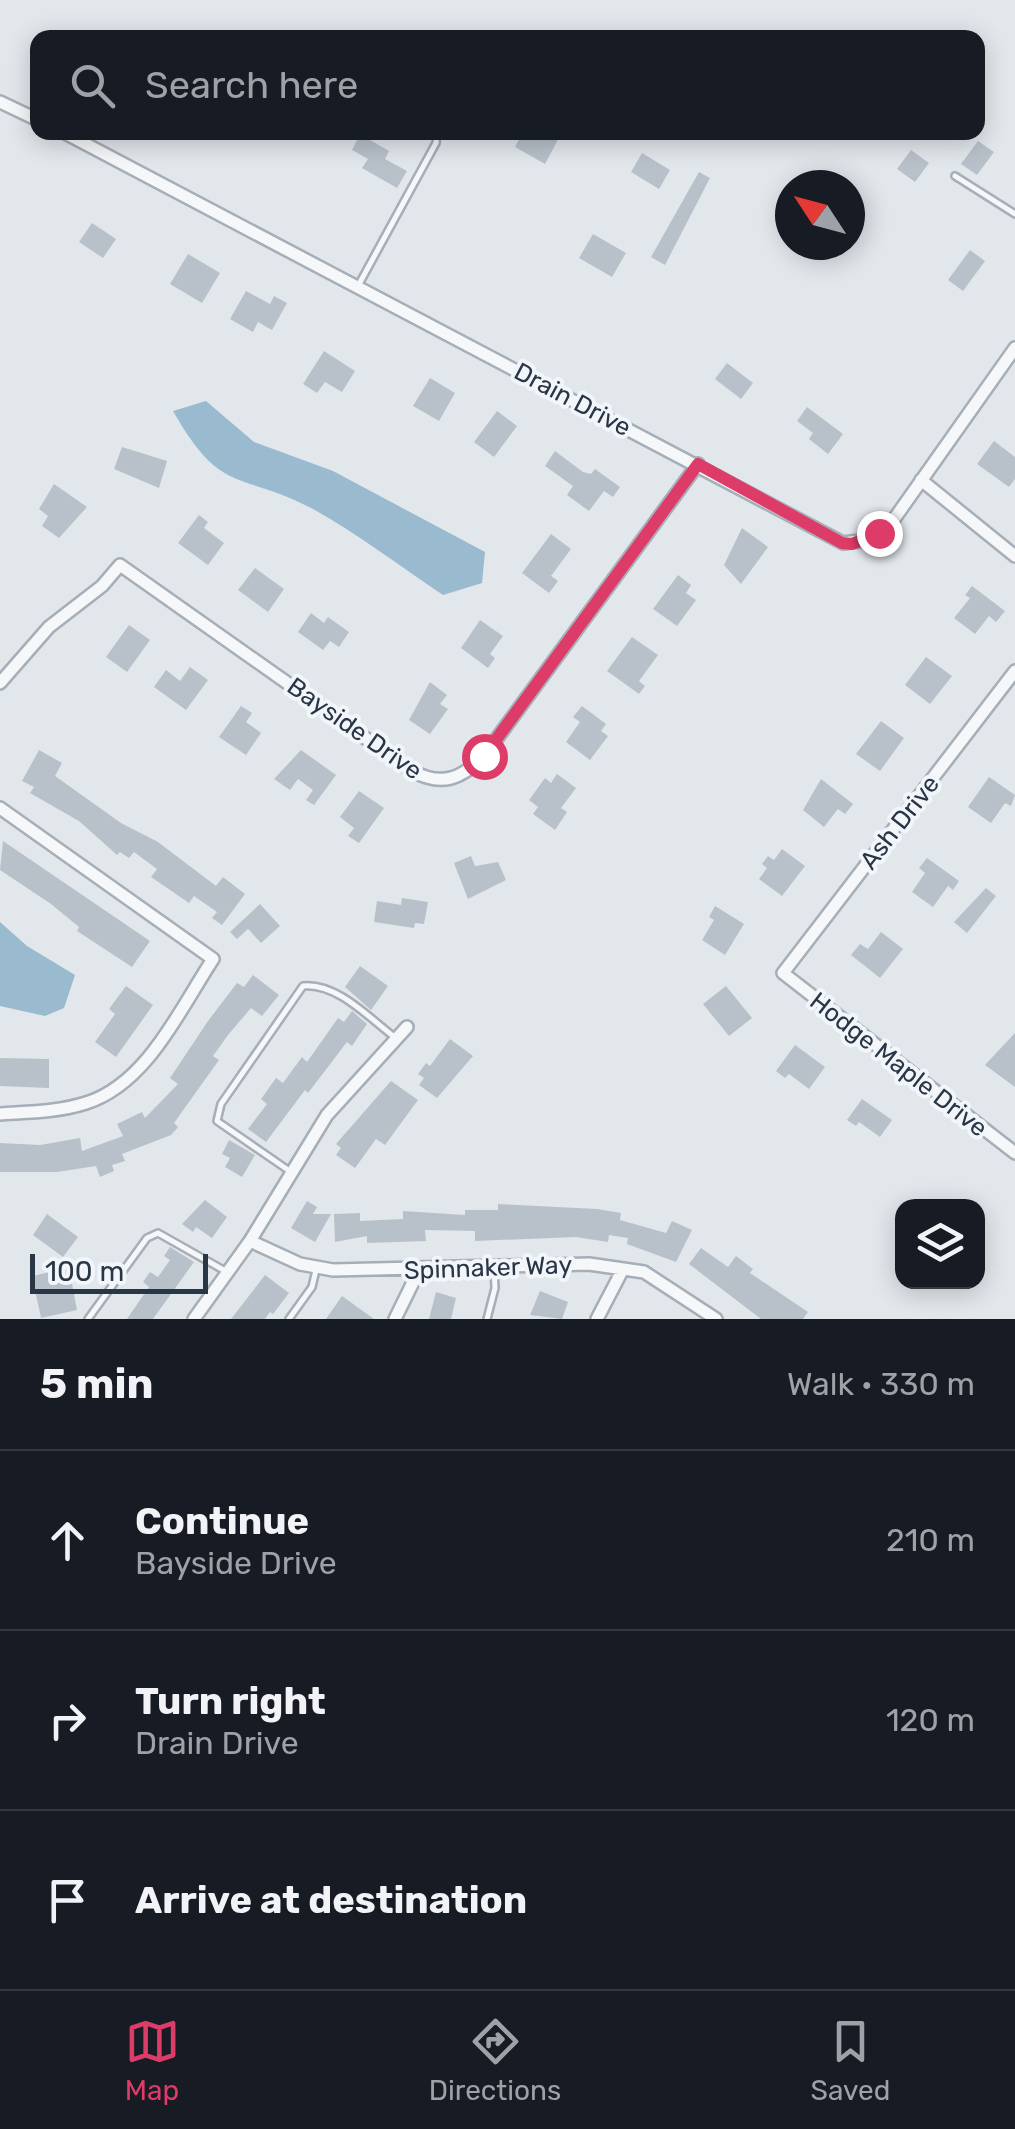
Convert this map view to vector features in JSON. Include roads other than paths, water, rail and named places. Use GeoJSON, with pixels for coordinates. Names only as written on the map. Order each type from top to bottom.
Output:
{"type":"FeatureCollection","features":[{"type":"Feature","properties":{"kind":"street"},"geometry":{"type":"LineString","coordinates":[[0,102],[30,116]]}},
{"type":"Feature","properties":{"kind":"street","name":"Drain Drive"},"geometry":{"type":"LineString","coordinates":[[78,140],[809,526],[852,544],[867,540],[892,522],[1015,348]]}},
{"type":"Feature","properties":{"kind":"street","name":"Bayside Drive"},"geometry":{"type":"LineString","coordinates":[[0,683],[49,626],[102,586],[120,565],[412,771],[429,780],[448,781],[467,773],[484,756],[698,464]]}},
{"type":"Feature","properties":{"kind":"street"},"geometry":{"type":"LineString","coordinates":[[922,480],[1015,556]]}},
{"type":"Feature","properties":{"kind":"street","name":"Ash Drive"},"geometry":{"type":"LineString","coordinates":[[783,973],[1015,671]]}},
{"type":"Feature","properties":{"kind":"street"},"geometry":{"type":"LineString","coordinates":[[0,808],[213,958],[144,1063],[117,1088],[89,1102],[58,1110],[0,1114]]}},
{"type":"Feature","properties":{"kind":"street","name":"Hodge Maple Drive"},"geometry":{"type":"LineString","coordinates":[[783,973],[1015,1154]]}},
{"type":"Feature","properties":{"kind":"street"},"geometry":{"type":"LineString","coordinates":[[194,1319],[250,1241],[327,1115],[408,1027]]}},
{"type":"Feature","properties":{"kind":"street","name":"Spinnaker Way"},"geometry":{"type":"LineString","coordinates":[[250,1241],[316,1267],[418,1270],[589,1264],[623,1269],[663,1281],[709,1317]]}},
{"type":"Feature","properties":{"kind":"street"},"geometry":{"type":"LineString","coordinates":[[597,1319],[623,1269]]}},
{"type":"Feature","properties":{"kind":"street"},"geometry":{"type":"LineString","coordinates":[[395,1319],[418,1270]]}},
{"type":"Feature","properties":{"kind":"lane"},"geometry":{"type":"LineString","coordinates":[[358,286],[436,140]]}},
{"type":"Feature","properties":{"kind":"lane"},"geometry":{"type":"LineString","coordinates":[[955,176],[1015,214]]}},
{"type":"Feature","properties":{"kind":"lane"},"geometry":{"type":"LineString","coordinates":[[291,1172],[217,1121],[221,1104],[303,986],[317,984],[336,993],[396,1039]]}},
{"type":"Feature","properties":{"kind":"lane"},"geometry":{"type":"LineString","coordinates":[[88,1319],[147,1238],[158,1233],[228,1272]]}},
{"type":"Feature","properties":{"kind":"lane"},"geometry":{"type":"LineString","coordinates":[[289,1319],[312,1287],[316,1267]]}},
{"type":"Feature","properties":{"kind":"lane"},"geometry":{"type":"LineString","coordinates":[[487,1319],[495,1288],[494,1267]]}},
{"type":"Feature","properties":{"kind":"water"},"geometry":{"type":"Polygon","coordinates":[[[206,401],[254,442],[333,471],[485,552],[482,583],[443,595],[313,509],[219,470],[190,438],[173,411],[206,401]]]}},
{"type":"Feature","properties":{"kind":"water"},"geometry":{"type":"Polygon","coordinates":[[[0,922],[27,946],[75,975],[64,1008],[45,1016],[0,1006],[0,922]]]}}]}
